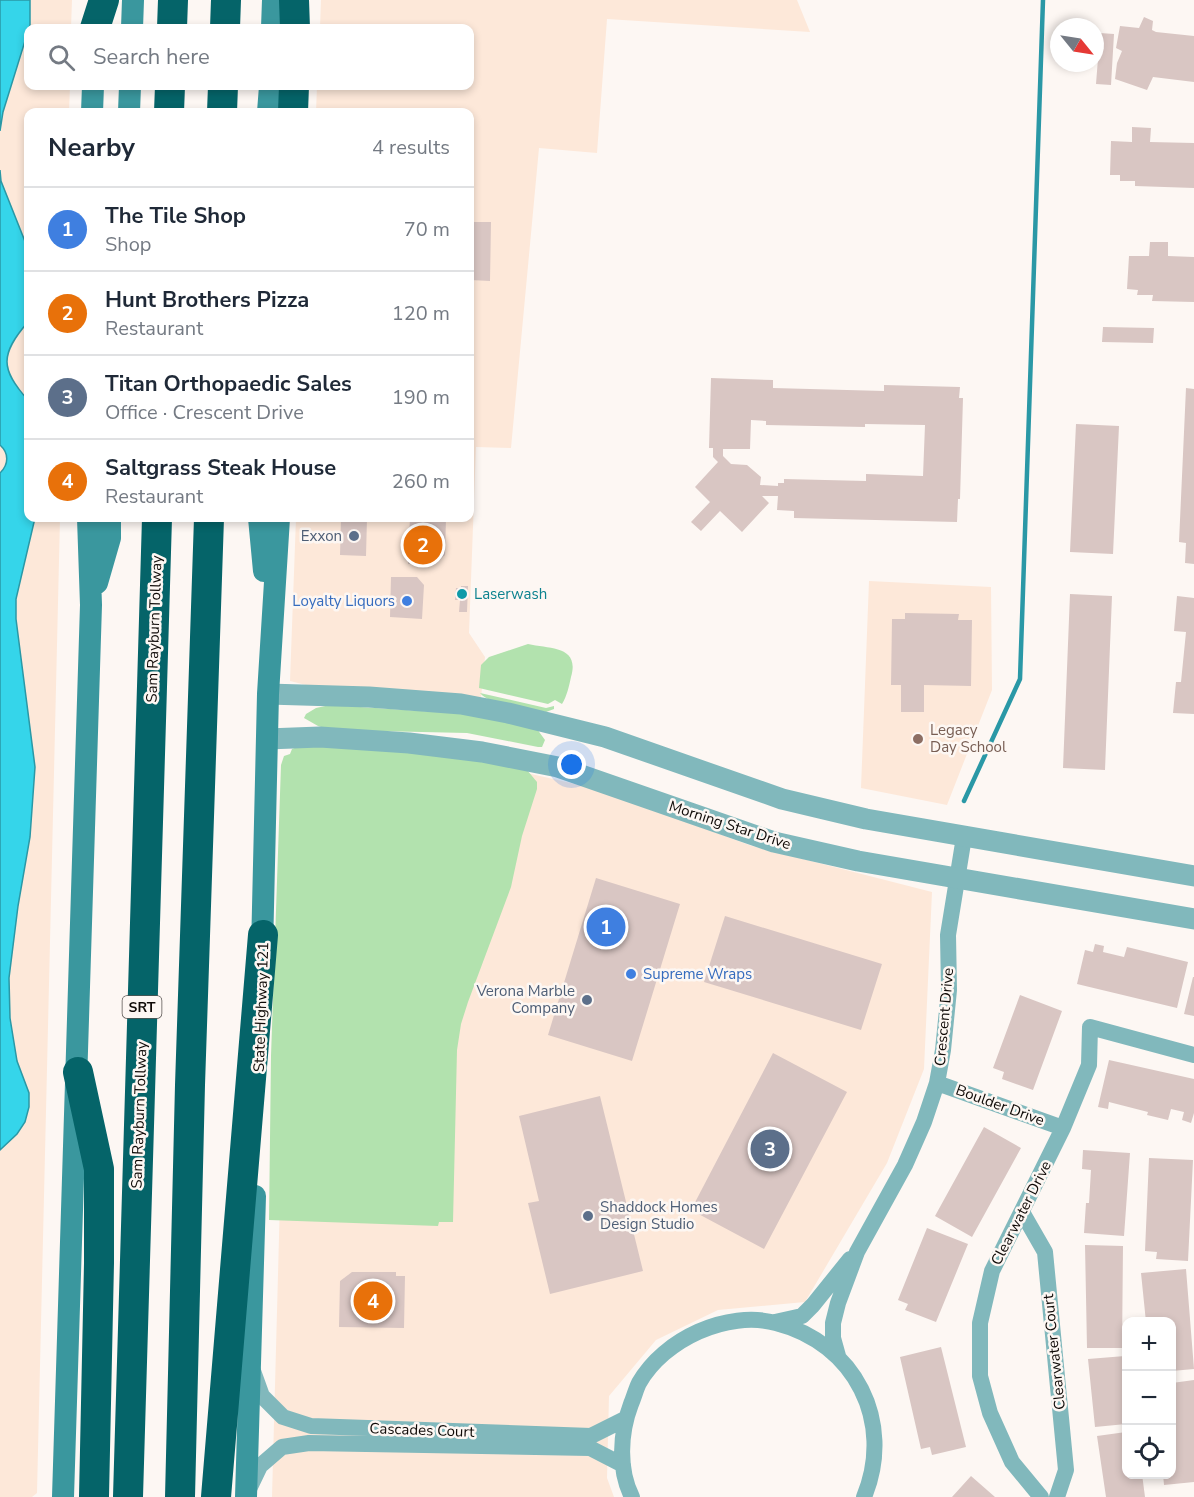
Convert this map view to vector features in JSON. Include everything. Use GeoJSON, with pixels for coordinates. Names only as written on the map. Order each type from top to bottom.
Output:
{"type":"FeatureCollection","features":[{"type":"Feature","properties":{"kind":"highway"},"geometry":{"type":"LineString","coordinates":[[95,24],[104,0]]}},
{"type":"Feature","properties":{"kind":"highway"},"geometry":{"type":"LineString","coordinates":[[172,0],[172,24]]}},
{"type":"Feature","properties":{"kind":"highway"},"geometry":{"type":"LineString","coordinates":[[225,24],[226,0]]}},
{"type":"Feature","properties":{"kind":"highway"},"geometry":{"type":"LineString","coordinates":[[282,24],[294,0]]}},
{"type":"Feature","properties":{"kind":"highway"},"geometry":{"type":"LineString","coordinates":[[169,108],[170,90]]}},
{"type":"Feature","properties":{"kind":"highway"},"geometry":{"type":"LineString","coordinates":[[222,108],[223,90]]}},
{"type":"Feature","properties":{"kind":"highway"},"geometry":{"type":"LineString","coordinates":[[293,108],[294,90]]}},
{"type":"Feature","properties":{"kind":"highway","name":"Sam Rayburn Tollway"},"geometry":{"type":"LineString","coordinates":[[128,1497],[157,522]]}},
{"type":"Feature","properties":{"kind":"highway"},"geometry":{"type":"LineString","coordinates":[[180,1497],[190,1074],[209,522]]}},
{"type":"Feature","properties":{"kind":"highway"},"geometry":{"type":"LineString","coordinates":[[216,1497],[263,935]]}},
{"type":"Feature","properties":{"kind":"highway"},"geometry":{"type":"LineString","coordinates":[[78,1072],[99,1169],[94,1497]]}},
{"type":"Feature","properties":{"kind":"main road"},"geometry":{"type":"LineString","coordinates":[[94,24],[95,0]]}},
{"type":"Feature","properties":{"kind":"main road"},"geometry":{"type":"LineString","coordinates":[[132,24],[133,0]]}},
{"type":"Feature","properties":{"kind":"main road"},"geometry":{"type":"LineString","coordinates":[[273,0],[279,24]]}},
{"type":"Feature","properties":{"kind":"main road"},"geometry":{"type":"LineString","coordinates":[[308,0],[308,24]]}},
{"type":"Feature","properties":{"kind":"main road"},"geometry":{"type":"LineString","coordinates":[[92,108],[93,90]]}},
{"type":"Feature","properties":{"kind":"main road"},"geometry":{"type":"LineString","coordinates":[[129,108],[130,90]]}},
{"type":"Feature","properties":{"kind":"main road"},"geometry":{"type":"LineString","coordinates":[[268,108],[270,90]]}},
{"type":"Feature","properties":{"kind":"main road"},"geometry":{"type":"LineString","coordinates":[[306,90],[306,108]]}},
{"type":"Feature","properties":{"kind":"main road"},"geometry":{"type":"LineString","coordinates":[[64,1487],[91,605],[88,522]]}},
{"type":"Feature","properties":{"kind":"main road"},"geometry":{"type":"LineString","coordinates":[[91,605],[110,538],[110,522]]}},
{"type":"Feature","properties":{"kind":"main road"},"geometry":{"type":"LineString","coordinates":[[259,522],[271,642]]}},
{"type":"Feature","properties":{"kind":"main road","name":"State Highway 121"},"geometry":{"type":"LineString","coordinates":[[246,1496],[268,693],[279,522]]}},
{"type":"Feature","properties":{"kind":"street"},"geometry":{"type":"LineString","coordinates":[[268,693],[461,704],[508,713],[605,738],[782,799],[866,819],[1194,876]]}},
{"type":"Feature","properties":{"kind":"street","name":"Morning Star Drive"},"geometry":{"type":"LineString","coordinates":[[267,739],[320,737],[409,743],[482,752],[558,767],[591,777],[774,842],[858,861],[1194,919]]}},
{"type":"Feature","properties":{"kind":"street","name":"Crescent Drive"},"geometry":{"type":"LineString","coordinates":[[838,1356],[833,1338],[837,1303],[857,1252],[905,1165],[924,1122],[937,1083],[949,990],[948,935],[964,837]]}},
{"type":"Feature","properties":{"kind":"street","name":"Clearwater Drive"},"geometry":{"type":"LineString","coordinates":[[1041,1497],[1012,1462],[990,1413],[981,1376],[981,1323],[992,1271],[1063,1128],[1089,1065],[1090,1027],[1194,1055]]}},
{"type":"Feature","properties":{"kind":"street","name":"Boulder Drive"},"geometry":{"type":"LineString","coordinates":[[937,1083],[1063,1128]]}},
{"type":"Feature","properties":{"kind":"street","name":"Clearwater Court"},"geometry":{"type":"LineString","coordinates":[[1022,1212],[1045,1252],[1066,1470],[1057,1497]]}},
{"type":"Feature","properties":{"kind":"street","name":"Crescent Drive"},"geometry":{"type":"LineString","coordinates":[[775,1322],[802,1316],[857,1252]]}},
{"type":"Feature","properties":{"kind":"street"},"geometry":{"type":"LineString","coordinates":[[632,1497],[623,1465],[622,1442],[625,1419],[640,1382],[665,1352],[698,1331],[736,1320],[775,1322],[812,1336],[838,1356],[858,1383],[871,1413],[876,1446],[868,1494]]}},
{"type":"Feature","properties":{"kind":"street","name":"Cascades Court"},"geometry":{"type":"LineString","coordinates":[[249,1361],[262,1396],[283,1417],[311,1426],[591,1436],[625,1419]]}},
{"type":"Feature","properties":{"kind":"street","name":"Cascades Court"},"geometry":{"type":"LineString","coordinates":[[246,1496],[261,1466],[282,1448],[309,1443],[590,1448],[623,1465]]}},
{"type":"Feature","properties":{"kind":"street"},"geometry":{"type":"LineString","coordinates":[[53,1497],[64,1487]]}},
{"type":"Feature","properties":{"kind":"shaded area"},"geometry":{"type":"Polygon","coordinates":[[[0,0],[72,0],[71,24],[24,24],[24,90],[70,90],[69,108],[24,108],[24,522],[60,522],[37,1493],[32,1497],[0,1497],[0,0]]]}},
{"type":"Feature","properties":{"kind":"shaded area"},"geometry":{"type":"Polygon","coordinates":[[[321,0],[797,0],[810,32],[607,19],[597,153],[539,148],[511,448],[476,447],[474,500],[474,108],[316,108],[317,90],[474,90],[474,24],[320,24],[321,0]]]}},
{"type":"Feature","properties":{"kind":"shaded area"},"geometry":{"type":"Polygon","coordinates":[[[296,522],[473,522],[469,633],[485,657],[481,698],[306,685],[290,681],[296,522]]]}},
{"type":"Feature","properties":{"kind":"shaded area","name":"Legacy Day School"},"geometry":{"type":"Polygon","coordinates":[[[869,581],[991,587],[992,690],[947,805],[861,788],[869,581]]]}},
{"type":"Feature","properties":{"kind":"shaded area"},"geometry":{"type":"Polygon","coordinates":[[[292,755],[482,763],[593,788],[752,846],[932,892],[924,1069],[887,1163],[805,1302],[718,1310],[656,1340],[609,1396],[607,1478],[614,1497],[272,1497],[292,755]]]}},
{"type":"Feature","properties":{"kind":"green space"},"geometry":{"type":"Polygon","coordinates":[[[528,644],[554,648],[567,654],[571,659],[573,667],[571,677],[562,704],[555,700],[548,704],[479,688],[481,665],[489,657],[528,644]]]}},
{"type":"Feature","properties":{"kind":"green space"},"geometry":{"type":"Polygon","coordinates":[[[480,693],[546,708],[554,706],[554,709],[546,712],[511,706],[492,701],[480,693]]]}},
{"type":"Feature","properties":{"kind":"green space"},"geometry":{"type":"Polygon","coordinates":[[[330,705],[467,714],[537,729],[545,740],[542,747],[538,747],[467,733],[331,730],[304,718],[316,708],[330,705]]]}},
{"type":"Feature","properties":{"kind":"green space"},"geometry":{"type":"Polygon","coordinates":[[[300,746],[398,749],[480,759],[527,770],[537,782],[511,887],[461,1024],[457,1050],[453,1222],[439,1222],[438,1226],[269,1220],[271,1056],[281,765],[284,756],[300,746]]]}},
{"type":"Feature","properties":{"kind":"water"},"geometry":{"type":"Polygon","coordinates":[[[0,0],[30,0],[30,24],[24,24],[24,44],[3,112],[0,131],[0,0]]]}},
{"type":"Feature","properties":{"kind":"water"},"geometry":{"type":"Polygon","coordinates":[[[0,170],[1,181],[24,239],[24,327],[12,343],[7,361],[12,379],[24,395],[24,522],[34,522],[16,599],[16,619],[35,767],[30,837],[9,978],[10,1018],[17,1061],[29,1093],[29,1107],[25,1122],[17,1134],[0,1150],[0,473],[7,459],[0,445],[0,170]]]}},
{"type":"Feature","properties":{"kind":"building"},"geometry":{"type":"Polygon","coordinates":[[[1144,17],[1153,21],[1152,30],[1156,32],[1194,36],[1194,82],[1153,77],[1147,90],[1115,79],[1117,63],[1122,51],[1116,48],[1120,26],[1139,28],[1144,17]]]}},
{"type":"Feature","properties":{"kind":"building"},"geometry":{"type":"Polygon","coordinates":[[[1104,33],[1114,34],[1111,85],[1096,84],[1097,72],[1104,72],[1104,33]]]}},
{"type":"Feature","properties":{"kind":"building"},"geometry":{"type":"Polygon","coordinates":[[[1132,127],[1151,128],[1150,142],[1194,143],[1194,188],[1135,186],[1135,181],[1120,181],[1120,175],[1110,175],[1111,141],[1132,142],[1132,127]]]}},
{"type":"Feature","properties":{"kind":"building"},"geometry":{"type":"Polygon","coordinates":[[[474,222],[491,222],[490,281],[474,280],[474,222]]]}},
{"type":"Feature","properties":{"kind":"building"},"geometry":{"type":"Polygon","coordinates":[[[1150,242],[1168,242],[1168,256],[1194,257],[1194,302],[1152,301],[1153,295],[1137,295],[1138,290],[1127,289],[1129,256],[1149,256],[1150,242]]]}},
{"type":"Feature","properties":{"kind":"building"},"geometry":{"type":"Polygon","coordinates":[[[1103,327],[1154,328],[1153,343],[1102,342],[1103,327]]]}},
{"type":"Feature","properties":{"kind":"building"},"geometry":{"type":"Polygon","coordinates":[[[711,378],[773,380],[773,388],[884,391],[884,385],[960,387],[959,398],[963,398],[960,499],[958,499],[957,522],[794,518],[794,511],[777,510],[778,496],[762,496],[769,503],[742,532],[720,511],[701,531],[691,522],[710,502],[695,487],[718,462],[713,457],[713,448],[709,448],[711,378]],[[751,420],[750,449],[723,449],[723,456],[731,464],[747,465],[761,477],[760,485],[778,486],[778,483],[784,483],[784,479],[866,481],[866,474],[923,476],[925,425],[865,424],[865,427],[766,425],[766,421],[751,420]]]}},
{"type":"Feature","properties":{"kind":"building"},"geometry":{"type":"Polygon","coordinates":[[[1186,388],[1194,389],[1194,564],[1185,563],[1186,543],[1179,542],[1186,388]]]}},
{"type":"Feature","properties":{"kind":"building"},"geometry":{"type":"Polygon","coordinates":[[[1076,424],[1119,426],[1113,554],[1070,552],[1076,424]]]}},
{"type":"Feature","properties":{"kind":"building","name":"Exxon"},"geometry":{"type":"Polygon","coordinates":[[[341,522],[367,522],[366,556],[340,555],[341,522]]]}},
{"type":"Feature","properties":{"kind":"building"},"geometry":{"type":"Polygon","coordinates":[[[410,522],[446,522],[445,555],[434,565],[408,564],[410,522]]]}},
{"type":"Feature","properties":{"kind":"building","name":"Loyalty Liquors"},"geometry":{"type":"Polygon","coordinates":[[[391,577],[417,577],[424,585],[422,619],[390,617],[391,577]]]}},
{"type":"Feature","properties":{"kind":"building","name":"Laserwash"},"geometry":{"type":"Polygon","coordinates":[[[461,586],[468,586],[467,612],[459,612],[460,600],[455,600],[456,588],[461,588],[461,586]]]}},
{"type":"Feature","properties":{"kind":"building"},"geometry":{"type":"Polygon","coordinates":[[[1070,594],[1112,596],[1105,770],[1063,768],[1070,594]]]}},
{"type":"Feature","properties":{"kind":"building"},"geometry":{"type":"Polygon","coordinates":[[[1177,596],[1194,598],[1194,714],[1173,713],[1176,682],[1181,682],[1186,632],[1174,631],[1177,596]]]}},
{"type":"Feature","properties":{"kind":"building"},"geometry":{"type":"Polygon","coordinates":[[[905,613],[959,614],[958,620],[972,620],[971,686],[924,685],[924,712],[901,712],[901,685],[891,685],[892,619],[905,619],[905,613]]]}},
{"type":"Feature","properties":{"kind":"building"},"geometry":{"type":"Polygon","coordinates":[[[596,878],[680,904],[632,1061],[548,1035],[596,878]]]}},
{"type":"Feature","properties":{"kind":"building"},"geometry":{"type":"Polygon","coordinates":[[[725,916],[882,964],[861,1030],[704,982],[725,916]]]}},
{"type":"Feature","properties":{"kind":"building"},"geometry":{"type":"Polygon","coordinates":[[[1095,944],[1104,946],[1103,952],[1124,957],[1127,947],[1188,962],[1177,1008],[1077,984],[1085,950],[1093,952],[1095,944]]]}},
{"type":"Feature","properties":{"kind":"building"},"geometry":{"type":"Polygon","coordinates":[[[1194,977],[1194,1016],[1184,1014],[1194,977]]]}},
{"type":"Feature","properties":{"kind":"building"},"geometry":{"type":"Polygon","coordinates":[[[1020,995],[1062,1011],[1033,1090],[1002,1079],[1004,1072],[993,1068],[1020,995]]]}},
{"type":"Feature","properties":{"kind":"building"},"geometry":{"type":"Polygon","coordinates":[[[773,1053],[847,1092],[764,1249],[691,1210],[773,1053]]]}},
{"type":"Feature","properties":{"kind":"building"},"geometry":{"type":"Polygon","coordinates":[[[1109,1060],[1194,1079],[1194,1113],[1191,1123],[1182,1120],[1184,1112],[1171,1109],[1168,1120],[1147,1115],[1148,1112],[1109,1102],[1108,1109],[1098,1107],[1109,1060]]]}},
{"type":"Feature","properties":{"kind":"building"},"geometry":{"type":"Polygon","coordinates":[[[600,1096],[643,1271],[550,1294],[528,1203],[539,1201],[519,1116],[600,1096]]]}},
{"type":"Feature","properties":{"kind":"building"},"geometry":{"type":"Polygon","coordinates":[[[984,1127],[1021,1148],[972,1237],[935,1216],[984,1127]]]}},
{"type":"Feature","properties":{"kind":"building"},"geometry":{"type":"Polygon","coordinates":[[[1083,1150],[1130,1153],[1124,1236],[1084,1233],[1091,1170],[1082,1169],[1083,1150]]]}},
{"type":"Feature","properties":{"kind":"building"},"geometry":{"type":"Polygon","coordinates":[[[1149,1158],[1193,1160],[1188,1261],[1156,1259],[1157,1252],[1145,1251],[1149,1158]]]}},
{"type":"Feature","properties":{"kind":"building"},"geometry":{"type":"Polygon","coordinates":[[[927,1228],[968,1244],[936,1322],[905,1310],[908,1304],[898,1300],[927,1228]]]}},
{"type":"Feature","properties":{"kind":"building"},"geometry":{"type":"Polygon","coordinates":[[[1085,1245],[1123,1246],[1122,1348],[1087,1348],[1085,1245]]]}},
{"type":"Feature","properties":{"kind":"building"},"geometry":{"type":"Polygon","coordinates":[[[1186,1269],[1194,1369],[1176,1371],[1176,1317],[1145,1317],[1141,1273],[1186,1269]]]}},
{"type":"Feature","properties":{"kind":"building"},"geometry":{"type":"Polygon","coordinates":[[[352,1272],[396,1272],[396,1276],[405,1276],[404,1328],[339,1327],[340,1281],[352,1272]]]}},
{"type":"Feature","properties":{"kind":"building"},"geometry":{"type":"Polygon","coordinates":[[[941,1347],[966,1447],[932,1455],[930,1447],[921,1449],[900,1357],[941,1347]]]}},
{"type":"Feature","properties":{"kind":"building"},"geometry":{"type":"Polygon","coordinates":[[[1122,1356],[1122,1424],[1095,1427],[1088,1359],[1122,1356]]]}},
{"type":"Feature","properties":{"kind":"building"},"geometry":{"type":"Polygon","coordinates":[[[1194,1380],[1194,1482],[1164,1485],[1163,1479],[1176,1479],[1176,1382],[1194,1380]]]}},
{"type":"Feature","properties":{"kind":"building"},"geometry":{"type":"Polygon","coordinates":[[[1122,1433],[1122,1479],[1143,1479],[1145,1497],[1106,1497],[1097,1436],[1122,1433]]]}},
{"type":"Feature","properties":{"kind":"building"},"geometry":{"type":"Polygon","coordinates":[[[971,1476],[995,1497],[952,1497],[971,1476]]]}},
{"type":"Feature","properties":{"kind":"waterway"},"geometry":{"type":"LineString","coordinates":[[964,801],[1020,679],[1043,0]]}},
{"type":"Feature","properties":{"kind":"place","name":"Exxon"},"geometry":{"type":"Point","coordinates":[354,536]}},
{"type":"Feature","properties":{"kind":"place","name":"Hunt Brothers Pizza"},"geometry":{"type":"Point","coordinates":[423,545]}},
{"type":"Feature","properties":{"kind":"place","name":"Laserwash"},"geometry":{"type":"Point","coordinates":[462,594]}},
{"type":"Feature","properties":{"kind":"place","name":"Loyalty Liquors"},"geometry":{"type":"Point","coordinates":[407,601]}},
{"type":"Feature","properties":{"kind":"place","name":"Legacy Day School"},"geometry":{"type":"Point","coordinates":[918,739]}},
{"type":"Feature","properties":{"kind":"place","name":"The Tile Shop"},"geometry":{"type":"Point","coordinates":[606,927]}},
{"type":"Feature","properties":{"kind":"place","name":"Supreme Wraps"},"geometry":{"type":"Point","coordinates":[631,974]}},
{"type":"Feature","properties":{"kind":"place","name":"Verona Marble Company"},"geometry":{"type":"Point","coordinates":[587,1000]}},
{"type":"Feature","properties":{"kind":"place","name":"Titan Orthopaedic Sales"},"geometry":{"type":"Point","coordinates":[770,1149]}},
{"type":"Feature","properties":{"kind":"place","name":"Shaddock Homes Design Studio"},"geometry":{"type":"Point","coordinates":[588,1216]}},
{"type":"Feature","properties":{"kind":"place","name":"Saltgrass Steak House"},"geometry":{"type":"Point","coordinates":[373,1301]}}]}
